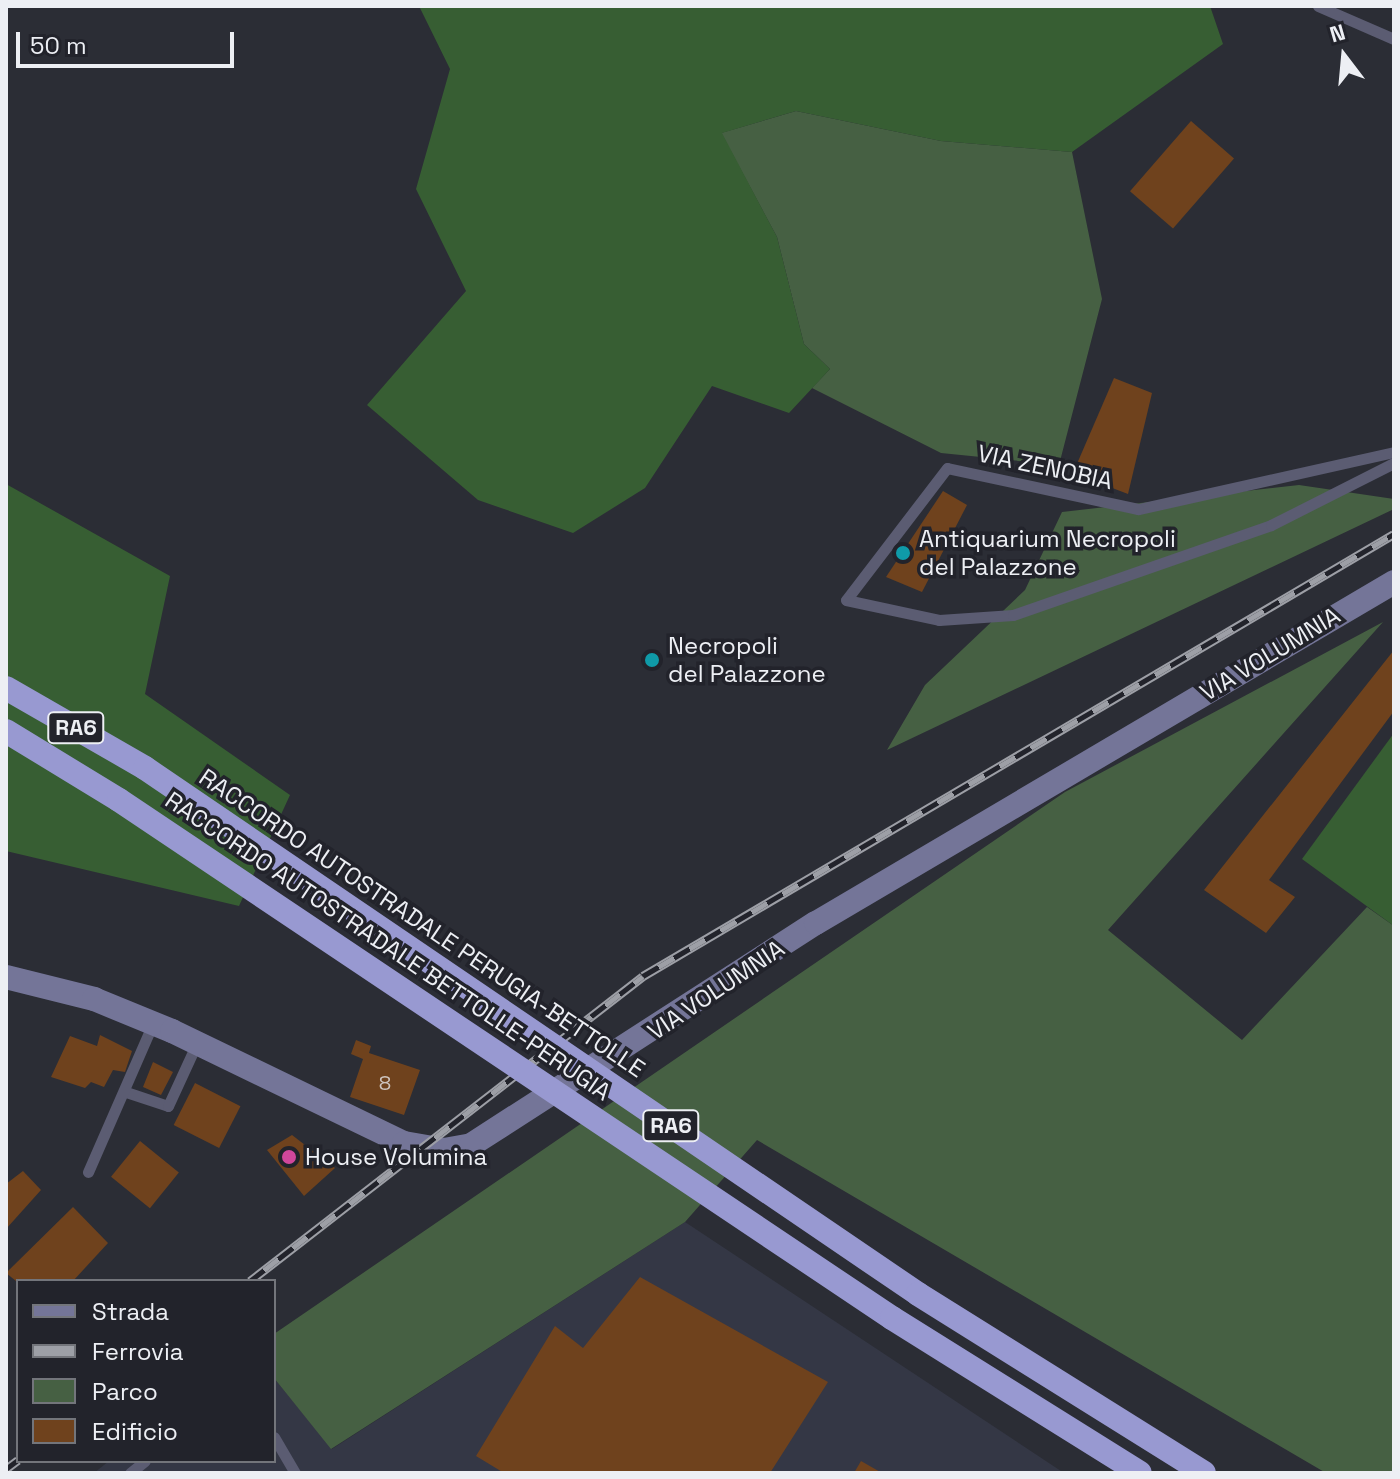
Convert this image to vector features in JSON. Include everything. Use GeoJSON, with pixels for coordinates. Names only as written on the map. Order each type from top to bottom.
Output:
{"type":"FeatureCollection","features":[{"type":"Feature","properties":{"kind":"highway","name":"RACCORDO AUTOSTRADALE PERUGIA-BETTOLLE"},"geometry":{"type":"LineString","coordinates":[[6,688],[145,768],[918,1294],[1204,1473]]}},
{"type":"Feature","properties":{"kind":"highway","name":"RACCORDO AUTOSTRADALE BETTOLLE-PERUGIA"},"geometry":{"type":"LineString","coordinates":[[6,731],[119,800],[892,1318],[1140,1473]]}},
{"type":"Feature","properties":{"kind":"main road","name":"VIA VOLUMNIA"},"geometry":{"type":"LineString","coordinates":[[6,977],[153,1023],[404,1143],[444,1150],[471,1145],[505,1130],[816,923],[1394,582]]}},
{"type":"Feature","properties":{"kind":"lane"},"geometry":{"type":"LineString","coordinates":[[1318,6],[1394,39]]}},
{"type":"Feature","properties":{"kind":"lane","name":"VIA ZENOBIA"},"geometry":{"type":"LineString","coordinates":[[1394,452],[1138,509],[947,468],[846,600],[939,620],[1013,615],[1271,525],[1394,463]]}},
{"type":"Feature","properties":{"kind":"lane"},"geometry":{"type":"LineString","coordinates":[[88,1172],[126,1092],[153,1023]]}},
{"type":"Feature","properties":{"kind":"lane"},"geometry":{"type":"LineString","coordinates":[[126,1092],[168,1106],[197,1043]]}},
{"type":"Feature","properties":{"kind":"lane"},"geometry":{"type":"LineString","coordinates":[[276,1440],[295,1473]]}},
{"type":"Feature","properties":{"kind":"shaded area"},"geometry":{"type":"Polygon","coordinates":[[[685,1222],[1064,1473],[94,1473],[106,1463],[276,1463],[276,1380],[332,1449],[685,1222]]]}},
{"type":"Feature","properties":{"kind":"green space"},"geometry":{"type":"Polygon","coordinates":[[[419,6],[1210,6],[1223,44],[1072,152],[941,141],[796,111],[722,133],[777,237],[804,344],[830,369],[789,413],[712,386],[645,488],[573,533],[478,500],[367,405],[466,291],[416,189],[450,69],[419,6]]]}},
{"type":"Feature","properties":{"kind":"green space"},"geometry":{"type":"Polygon","coordinates":[[[796,111],[941,141],[1072,152],[1102,299],[1059,465],[941,453],[812,388],[830,369],[804,344],[777,237],[721,133],[796,111]]]}},
{"type":"Feature","properties":{"kind":"green space"},"geometry":{"type":"Polygon","coordinates":[[[6,484],[170,576],[145,694],[290,795],[239,906],[6,851],[6,484]]]}},
{"type":"Feature","properties":{"kind":"green space"},"geometry":{"type":"Polygon","coordinates":[[[1299,485],[1394,499],[1394,509],[887,750],[925,685],[1025,590],[1062,512],[1299,485]]]}},
{"type":"Feature","properties":{"kind":"green space"},"geometry":{"type":"Polygon","coordinates":[[[1383,622],[1108,930],[1242,1040],[1367,907],[1394,926],[1394,1473],[1326,1473],[757,1140],[685,1222],[331,1449],[276,1380],[276,1333],[1065,792],[1383,622]]]}},
{"type":"Feature","properties":{"kind":"green space"},"geometry":{"type":"Polygon","coordinates":[[[1394,733],[1394,926],[1302,859],[1394,733]]]}},
{"type":"Feature","properties":{"kind":"building"},"geometry":{"type":"Polygon","coordinates":[[[1191,121],[1234,158],[1173,229],[1130,191],[1191,121]]]}},
{"type":"Feature","properties":{"kind":"building"},"geometry":{"type":"Polygon","coordinates":[[[1114,378],[1152,393],[1128,494],[1073,473],[1114,378]]]}},
{"type":"Feature","properties":{"kind":"building"},"geometry":{"type":"Polygon","coordinates":[[[943,491],[967,505],[922,592],[886,577],[943,491]]]}},
{"type":"Feature","properties":{"kind":"building"},"geometry":{"type":"Polygon","coordinates":[[[1394,650],[1394,711],[1269,880],[1295,897],[1266,933],[1204,890],[1394,650]]]}},
{"type":"Feature","properties":{"kind":"building"},"geometry":{"type":"Polygon","coordinates":[[[100,1035],[132,1051],[125,1072],[113,1070],[104,1087],[91,1082],[85,1088],[51,1077],[70,1036],[97,1046],[100,1035]]]}},
{"type":"Feature","properties":{"kind":"building"},"geometry":{"type":"Polygon","coordinates":[[[356,1040],[371,1046],[369,1053],[420,1070],[404,1115],[350,1097],[363,1059],[351,1054],[356,1040]]]}},
{"type":"Feature","properties":{"kind":"building"},"geometry":{"type":"Polygon","coordinates":[[[153,1062],[173,1072],[161,1095],[143,1087],[153,1062]]]}},
{"type":"Feature","properties":{"kind":"building"},"geometry":{"type":"Polygon","coordinates":[[[195,1083],[240,1106],[219,1148],[174,1125],[195,1083]]]}},
{"type":"Feature","properties":{"kind":"building"},"geometry":{"type":"Polygon","coordinates":[[[292,1135],[335,1168],[304,1196],[267,1150],[292,1135]]]}},
{"type":"Feature","properties":{"kind":"building"},"geometry":{"type":"Polygon","coordinates":[[[140,1141],[179,1172],[150,1208],[111,1177],[140,1141]]]}},
{"type":"Feature","properties":{"kind":"building"},"geometry":{"type":"Polygon","coordinates":[[[23,1171],[41,1190],[6,1229],[6,1184],[23,1171]]]}},
{"type":"Feature","properties":{"kind":"building"},"geometry":{"type":"Polygon","coordinates":[[[73,1207],[108,1243],[75,1279],[16,1281],[6,1273],[73,1207]]]}},
{"type":"Feature","properties":{"kind":"building"},"geometry":{"type":"Polygon","coordinates":[[[640,1277],[828,1382],[770,1473],[504,1473],[476,1456],[555,1326],[583,1348],[640,1277]]]}},
{"type":"Feature","properties":{"kind":"building"},"geometry":{"type":"Polygon","coordinates":[[[861,1461],[882,1473],[854,1473],[861,1461]]]}},
{"type":"Feature","properties":{"kind":"railway"},"geometry":{"type":"LineString","coordinates":[[253,1279],[643,976],[1394,534]]}},
{"type":"Feature","properties":{"kind":"railway"},"geometry":{"type":"LineString","coordinates":[[6,1469],[16,1462]]}},
{"type":"Feature","properties":{"kind":"place","name":"Antiquarium Necropoli del Palazzone"},"geometry":{"type":"Point","coordinates":[903,553]}},
{"type":"Feature","properties":{"kind":"place","name":"Necropoli del Palazzone"},"geometry":{"type":"Point","coordinates":[652,660]}},
{"type":"Feature","properties":{"kind":"place","name":"House Volumina"},"geometry":{"type":"Point","coordinates":[289,1157]}}]}
